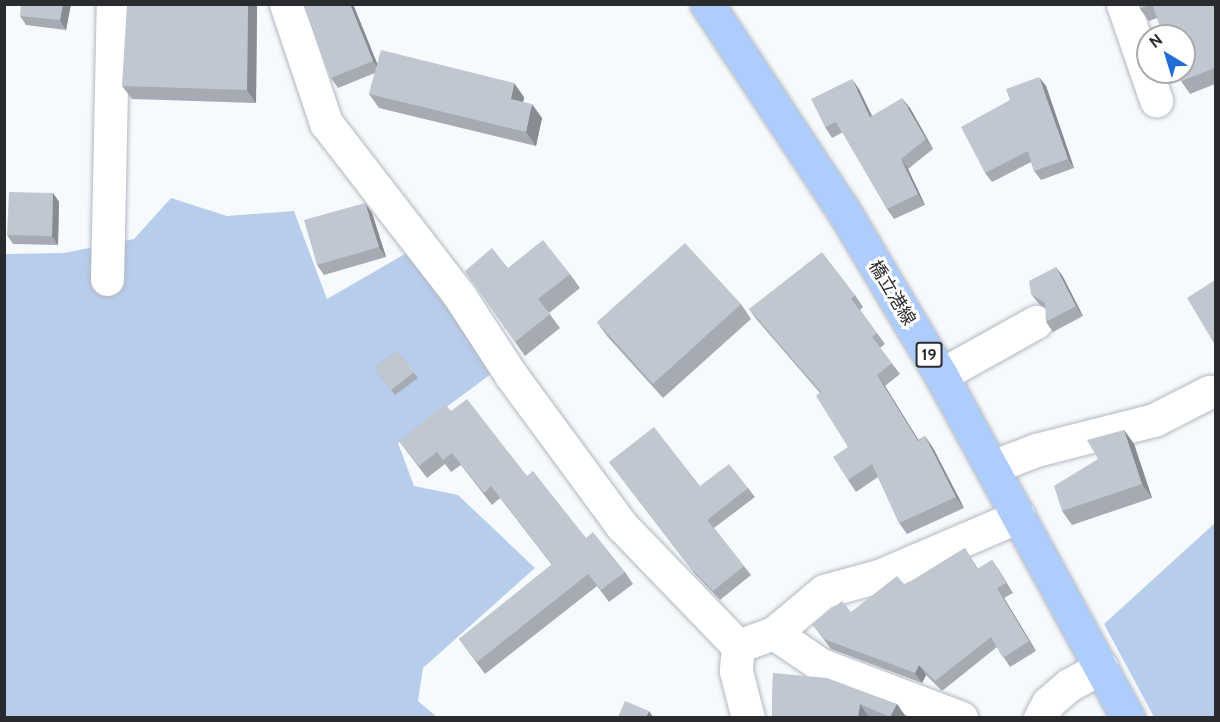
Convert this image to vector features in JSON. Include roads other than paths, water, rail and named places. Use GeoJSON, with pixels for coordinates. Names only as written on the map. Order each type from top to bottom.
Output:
{"type":"FeatureCollection","features":[{"type":"Feature","properties":{"kind":"main road","name":"橋立港線"},"geometry":{"type":"LineString","coordinates":[[707,4],[843,210],[941,375],[1128,717]]}},
{"type":"Feature","properties":{"kind":"street"},"geometry":{"type":"LineString","coordinates":[[107,279],[113,4]]}},
{"type":"Feature","properties":{"kind":"street"},"geometry":{"type":"LineString","coordinates":[[286,4],[326,123],[459,295],[511,375],[622,526],[738,646],[736,671],[748,717]]}},
{"type":"Feature","properties":{"kind":"street"},"geometry":{"type":"LineString","coordinates":[[1123,4],[1156,100]]}},
{"type":"Feature","properties":{"kind":"street"},"geometry":{"type":"LineString","coordinates":[[941,375],[1036,322]]}},
{"type":"Feature","properties":{"kind":"street"},"geometry":{"type":"LineString","coordinates":[[992,467],[1036,450],[1154,420],[1209,392]]}},
{"type":"Feature","properties":{"kind":"street"},"geometry":{"type":"LineString","coordinates":[[738,646],[774,633],[824,591],[879,576],[1019,516]]}},
{"type":"Feature","properties":{"kind":"street"},"geometry":{"type":"LineString","coordinates":[[774,633],[821,665],[961,717]]}},
{"type":"Feature","properties":{"kind":"street"},"geometry":{"type":"LineString","coordinates":[[1040,717],[1048,704],[1069,686],[1101,667]]}}]}
